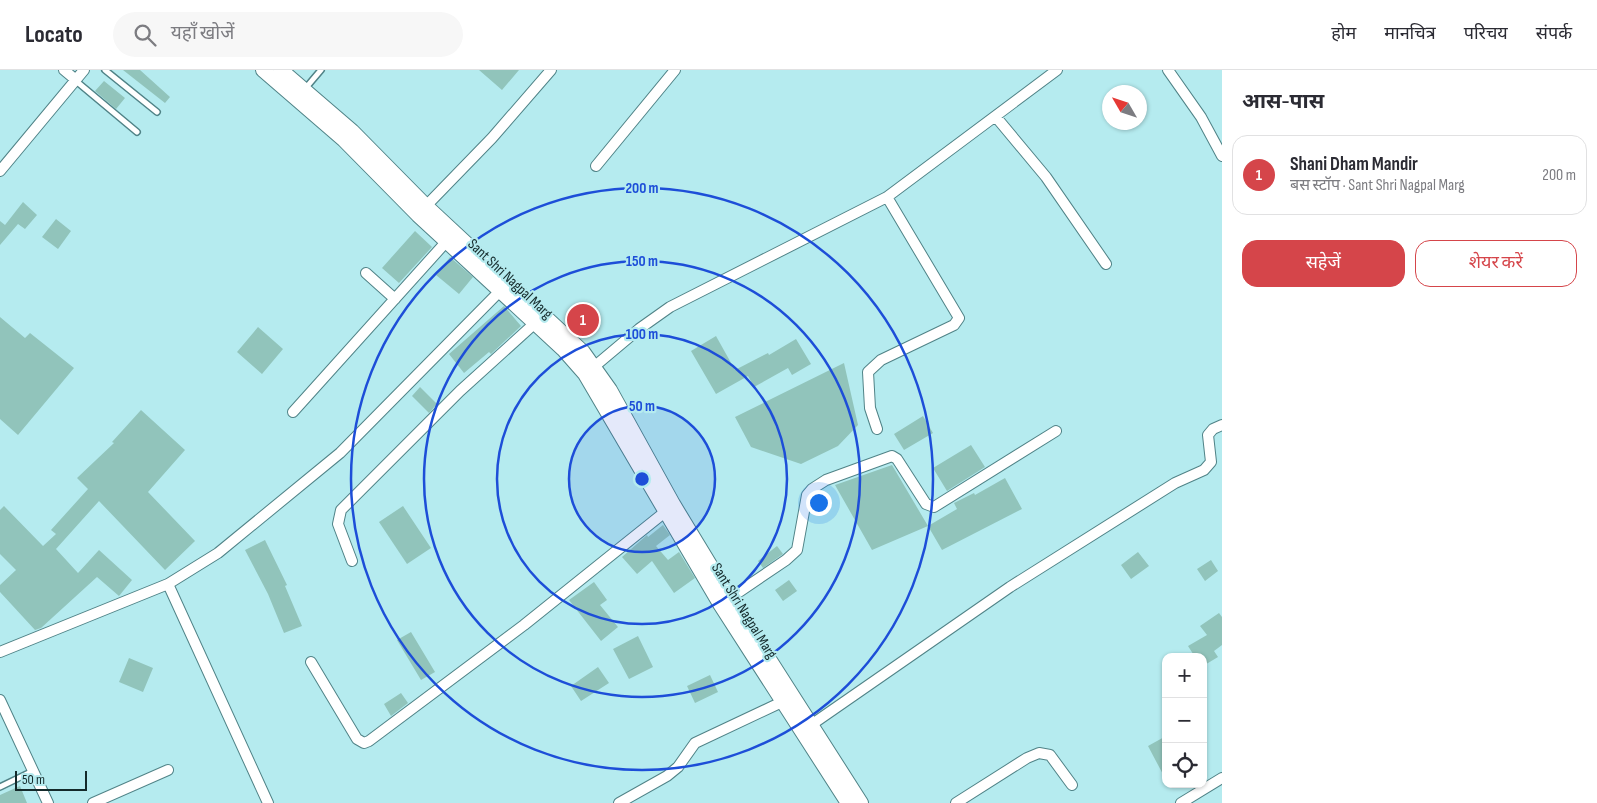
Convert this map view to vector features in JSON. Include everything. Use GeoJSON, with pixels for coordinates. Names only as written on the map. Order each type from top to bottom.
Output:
{"type":"FeatureCollection","features":[{"type":"Feature","properties":{"kind":"main road","name":"Sant Shri Nagpal Marg"},"geometry":{"type":"LineString","coordinates":[[264,70],[344,140],[446,242],[534,324],[590,370],[664,512],[782,702],[848,803]]}},
{"type":"Feature","properties":{"kind":"main road","name":"Sant Shri Nagpal Marg"},"geometry":{"type":"LineString","coordinates":[[281,70],[352,131],[426,206],[570,340],[730,598],[861,803]]}},
{"type":"Feature","properties":{"kind":"street"},"geometry":{"type":"LineString","coordinates":[[64,70],[76,80]]}},
{"type":"Feature","properties":{"kind":"street"},"geometry":{"type":"LineString","coordinates":[[0,171],[84,70]]}},
{"type":"Feature","properties":{"kind":"street"},"geometry":{"type":"LineString","coordinates":[[426,206],[492,138],[551,70]]}},
{"type":"Feature","properties":{"kind":"street"},"geometry":{"type":"LineString","coordinates":[[596,166],[675,70]]}},
{"type":"Feature","properties":{"kind":"street"},"geometry":{"type":"LineString","coordinates":[[590,370],[639,329],[670,307],[887,197],[1057,70]]}},
{"type":"Feature","properties":{"kind":"street"},"geometry":{"type":"LineString","coordinates":[[1168,70],[1201,118],[1222,156]]}},
{"type":"Feature","properties":{"kind":"street"},"geometry":{"type":"LineString","coordinates":[[996,117],[1046,177],[1106,264]]}},
{"type":"Feature","properties":{"kind":"street"},"geometry":{"type":"LineString","coordinates":[[877,429],[870,408],[868,372],[881,360],[954,325],[959,318],[887,197]]}},
{"type":"Feature","properties":{"kind":"street"},"geometry":{"type":"LineString","coordinates":[[293,412],[446,242]]}},
{"type":"Feature","properties":{"kind":"street"},"geometry":{"type":"LineString","coordinates":[[366,273],[395,299]]}},
{"type":"Feature","properties":{"kind":"street"},"geometry":{"type":"LineString","coordinates":[[0,652],[168,584],[218,553],[340,453],[500,292]]}},
{"type":"Feature","properties":{"kind":"street"},"geometry":{"type":"LineString","coordinates":[[352,561],[338,524],[341,510],[460,391],[534,324]]}},
{"type":"Feature","properties":{"kind":"street"},"geometry":{"type":"LineString","coordinates":[[811,726],[1010,587],[1170,486],[1207,468],[1211,458],[1208,435],[1213,429],[1222,425]]}},
{"type":"Feature","properties":{"kind":"street"},"geometry":{"type":"LineString","coordinates":[[730,598],[786,560],[797,550],[807,495],[820,483],[892,456],[897,459],[931,508],[1056,430]]}},
{"type":"Feature","properties":{"kind":"street"},"geometry":{"type":"LineString","coordinates":[[311,662],[356,739],[364,743],[369,741],[524,625],[664,512]]}},
{"type":"Feature","properties":{"kind":"street"},"geometry":{"type":"LineString","coordinates":[[168,584],[268,803]]}},
{"type":"Feature","properties":{"kind":"street"},"geometry":{"type":"LineString","coordinates":[[0,700],[48,803]]}},
{"type":"Feature","properties":{"kind":"street"},"geometry":{"type":"LineString","coordinates":[[620,803],[667,776],[678,767],[696,743],[782,702]]}},
{"type":"Feature","properties":{"kind":"street"},"geometry":{"type":"LineString","coordinates":[[956,803],[1027,758],[1039,753],[1050,755],[1072,785]]}},
{"type":"Feature","properties":{"kind":"street"},"geometry":{"type":"LineString","coordinates":[[93,803],[168,770]]}},
{"type":"Feature","properties":{"kind":"street"},"geometry":{"type":"LineString","coordinates":[[1181,803],[1222,778]]}},
{"type":"Feature","properties":{"kind":"lane"},"geometry":{"type":"LineString","coordinates":[[105,70],[157,112]]}},
{"type":"Feature","properties":{"kind":"lane"},"geometry":{"type":"LineString","coordinates":[[304,90],[321,70]]}},
{"type":"Feature","properties":{"kind":"lane"},"geometry":{"type":"LineString","coordinates":[[76,80],[137,132]]}},
{"type":"Feature","properties":{"kind":"lane"},"geometry":{"type":"LineString","coordinates":[[0,787],[33,770]]}},
{"type":"Feature","properties":{"kind":"building"},"geometry":{"type":"Polygon","coordinates":[[[123,70],[140,70],[170,97],[165,103],[123,70]]]}},
{"type":"Feature","properties":{"kind":"building"},"geometry":{"type":"Polygon","coordinates":[[[479,70],[519,70],[502,90],[479,70]]]}},
{"type":"Feature","properties":{"kind":"building"},"geometry":{"type":"Polygon","coordinates":[[[104,81],[125,98],[116,109],[95,91],[104,81]]]}},
{"type":"Feature","properties":{"kind":"building"},"geometry":{"type":"Polygon","coordinates":[[[23,202],[37,215],[25,229],[18,224],[0,245],[0,221],[5,225],[23,202]]]}},
{"type":"Feature","properties":{"kind":"building"},"geometry":{"type":"Polygon","coordinates":[[[56,219],[71,231],[58,249],[42,237],[56,219]]]}},
{"type":"Feature","properties":{"kind":"building"},"geometry":{"type":"Polygon","coordinates":[[[415,231],[432,247],[399,283],[382,268],[415,231]]]}},
{"type":"Feature","properties":{"kind":"building"},"geometry":{"type":"Polygon","coordinates":[[[450,257],[473,277],[459,294],[436,275],[450,257]]]}},
{"type":"Feature","properties":{"kind":"building"},"geometry":{"type":"Polygon","coordinates":[[[504,306],[521,326],[491,354],[489,352],[464,373],[449,354],[504,306]]]}},
{"type":"Feature","properties":{"kind":"building"},"geometry":{"type":"Polygon","coordinates":[[[0,317],[25,338],[30,333],[74,368],[18,435],[0,419],[0,317]]]}},
{"type":"Feature","properties":{"kind":"building"},"geometry":{"type":"Polygon","coordinates":[[[258,327],[283,349],[262,374],[237,352],[258,327]]]}},
{"type":"Feature","properties":{"kind":"building"},"geometry":{"type":"Polygon","coordinates":[[[716,336],[735,370],[768,353],[769,355],[796,339],[811,364],[792,375],[788,368],[754,387],[748,376],[716,394],[691,351],[716,336]]]}},
{"type":"Feature","properties":{"kind":"building"},"geometry":{"type":"Polygon","coordinates":[[[844,363],[858,425],[838,446],[801,464],[751,447],[735,417],[844,363]]]}},
{"type":"Feature","properties":{"kind":"building"},"geometry":{"type":"Polygon","coordinates":[[[420,387],[437,404],[429,413],[412,396],[420,387]]]}},
{"type":"Feature","properties":{"kind":"building"},"geometry":{"type":"Polygon","coordinates":[[[141,410],[185,450],[148,492],[195,541],[165,570],[99,501],[56,549],[78,573],[99,550],[132,580],[119,596],[97,577],[41,628],[35,630],[0,592],[0,585],[16,570],[0,554],[0,510],[4,506],[43,546],[56,534],[51,530],[88,489],[77,478],[114,443],[112,442],[141,410]]]}},
{"type":"Feature","properties":{"kind":"building"},"geometry":{"type":"Polygon","coordinates":[[[923,416],[933,433],[904,450],[894,434],[923,416]]]}},
{"type":"Feature","properties":{"kind":"building"},"geometry":{"type":"Polygon","coordinates":[[[971,445],[985,467],[947,491],[933,468],[971,445]]]}},
{"type":"Feature","properties":{"kind":"building"},"geometry":{"type":"Polygon","coordinates":[[[892,465],[928,526],[872,550],[835,485],[892,465]]]}},
{"type":"Feature","properties":{"kind":"building"},"geometry":{"type":"Polygon","coordinates":[[[1005,478],[1022,509],[942,550],[928,526],[957,509],[954,503],[974,493],[975,495],[1005,478]]]}},
{"type":"Feature","properties":{"kind":"building"},"geometry":{"type":"Polygon","coordinates":[[[403,506],[431,548],[407,564],[379,522],[403,506]]]}},
{"type":"Feature","properties":{"kind":"building"},"geometry":{"type":"Polygon","coordinates":[[[663,525],[670,535],[656,546],[668,560],[679,552],[695,578],[674,593],[652,561],[637,574],[622,557],[647,535],[648,537],[663,525]]]}},
{"type":"Feature","properties":{"kind":"building"},"geometry":{"type":"Polygon","coordinates":[[[265,540],[287,585],[285,586],[302,626],[284,633],[268,594],[245,550],[265,540]]]}},
{"type":"Feature","properties":{"kind":"building"},"geometry":{"type":"Polygon","coordinates":[[[777,546],[783,554],[763,568],[758,561],[777,546]]]}},
{"type":"Feature","properties":{"kind":"building"},"geometry":{"type":"Polygon","coordinates":[[[1138,552],[1149,566],[1131,579],[1121,565],[1138,552]]]}},
{"type":"Feature","properties":{"kind":"building"},"geometry":{"type":"Polygon","coordinates":[[[1211,560],[1218,571],[1205,581],[1197,569],[1211,560]]]}},
{"type":"Feature","properties":{"kind":"building"},"geometry":{"type":"Polygon","coordinates":[[[789,580],[797,591],[783,601],[775,590],[789,580]]]}},
{"type":"Feature","properties":{"kind":"building"},"geometry":{"type":"Polygon","coordinates":[[[594,582],[607,600],[600,605],[618,627],[601,641],[569,600],[594,582]]]}},
{"type":"Feature","properties":{"kind":"building"},"geometry":{"type":"Polygon","coordinates":[[[1219,613],[1222,617],[1222,645],[1214,651],[1218,657],[1207,664],[1207,653],[1192,653],[1188,646],[1207,635],[1200,626],[1219,613]]]}},
{"type":"Feature","properties":{"kind":"building"},"geometry":{"type":"Polygon","coordinates":[[[411,632],[435,672],[421,680],[397,640],[411,632]]]}},
{"type":"Feature","properties":{"kind":"building"},"geometry":{"type":"Polygon","coordinates":[[[638,636],[653,667],[629,679],[613,649],[638,636]]]}},
{"type":"Feature","properties":{"kind":"building"},"geometry":{"type":"Polygon","coordinates":[[[129,658],[153,668],[143,692],[119,682],[129,658]]]}},
{"type":"Feature","properties":{"kind":"building"},"geometry":{"type":"Polygon","coordinates":[[[598,667],[609,683],[581,701],[571,686],[598,667]]]}},
{"type":"Feature","properties":{"kind":"building"},"geometry":{"type":"Polygon","coordinates":[[[710,675],[718,692],[695,703],[687,686],[710,675]]]}},
{"type":"Feature","properties":{"kind":"building"},"geometry":{"type":"Polygon","coordinates":[[[401,693],[408,703],[391,716],[384,704],[401,693]]]}},
{"type":"Feature","properties":{"kind":"building"},"geometry":{"type":"Polygon","coordinates":[[[1162,738],[1162,772],[1148,746],[1162,738]]]}},
{"type":"Feature","properties":{"kind":"building"},"geometry":{"type":"Polygon","coordinates":[[[20,786],[27,803],[0,803],[0,795],[20,786]]]}},
{"type":"Feature","properties":{"kind":"place","name":"Shani Dham Mandir"},"geometry":{"type":"Point","coordinates":[583,320]}}]}
